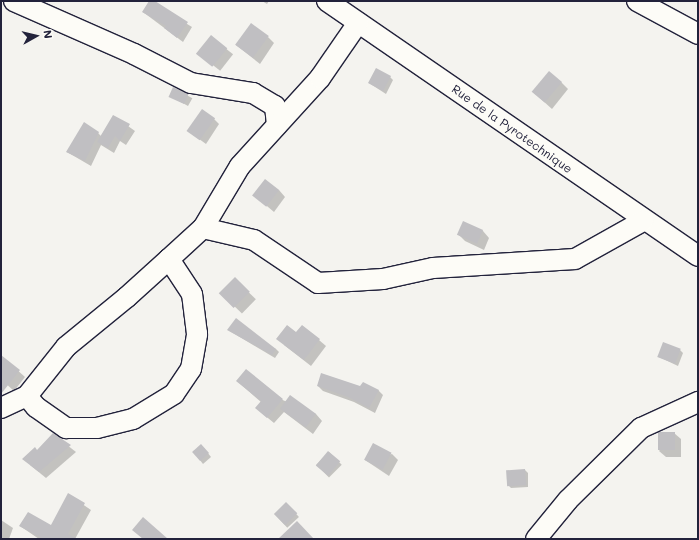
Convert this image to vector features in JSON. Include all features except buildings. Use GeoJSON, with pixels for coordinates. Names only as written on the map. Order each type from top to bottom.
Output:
{"type":"FeatureCollection","features":[{"type":"Feature","properties":{"kind":"street"},"geometry":{"type":"LineString","coordinates":[[14,1],[134,54],[191,83],[253,93],[275,106],[277,125]]}},
{"type":"Feature","properties":{"kind":"street","name":"Rue de la Pyrotechnique"},"geometry":{"type":"LineString","coordinates":[[326,1],[643,221],[698,256]]}},
{"type":"Feature","properties":{"kind":"street"},"geometry":{"type":"LineString","coordinates":[[637,1],[698,34]]}},
{"type":"Feature","properties":{"kind":"street"},"geometry":{"type":"LineString","coordinates":[[1,408],[27,396],[66,347],[127,297],[203,228],[240,166],[320,78],[358,23]]}},
{"type":"Feature","properties":{"kind":"street"},"geometry":{"type":"LineString","coordinates":[[203,228],[254,240],[318,283],[383,279],[433,268],[575,259],[643,221]]}},
{"type":"Feature","properties":{"kind":"street"},"geometry":{"type":"LineString","coordinates":[[27,396],[36,407],[66,428],[97,428],[133,419],[174,394],[191,369],[197,334],[192,294],[169,259]]}},
{"type":"Feature","properties":{"kind":"street"},"geometry":{"type":"LineString","coordinates":[[536,539],[568,500],[641,428],[698,402]]}}]}
